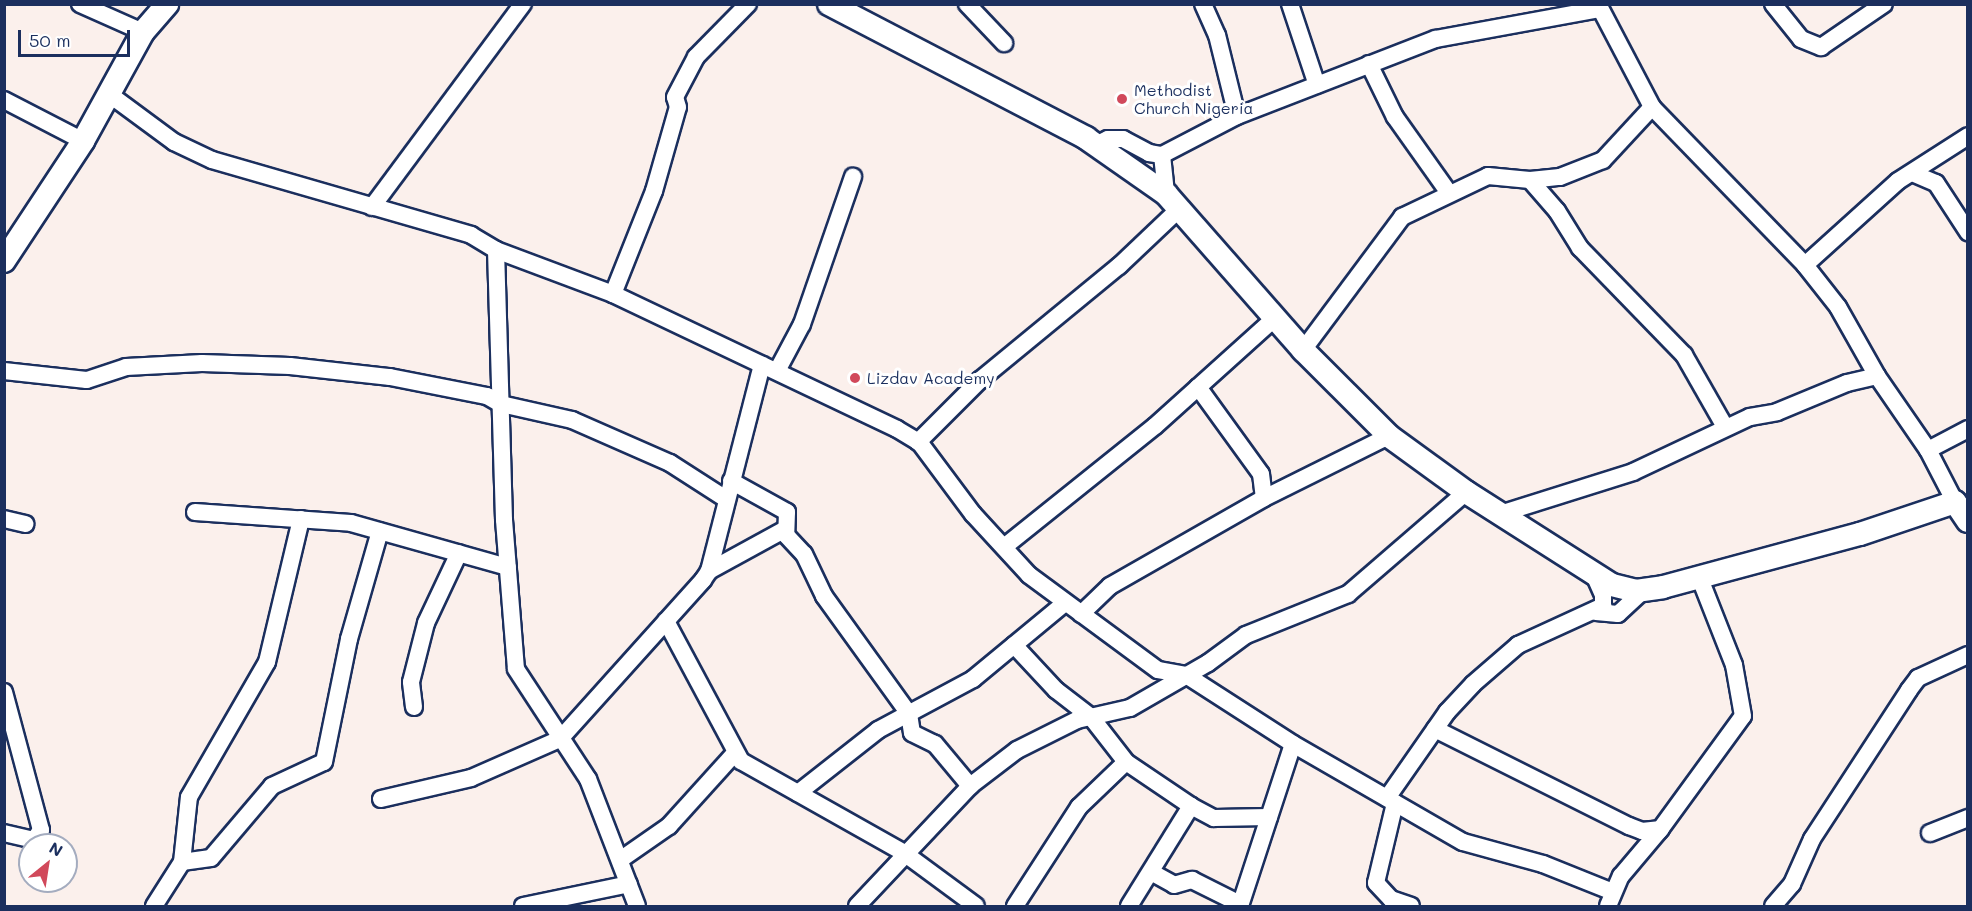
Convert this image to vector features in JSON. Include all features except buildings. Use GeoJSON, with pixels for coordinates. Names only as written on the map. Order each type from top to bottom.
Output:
{"type":"FeatureCollection","features":[{"type":"Feature","properties":{"kind":"street"},"geometry":{"type":"LineString","coordinates":[[80,4],[143,32]]}},
{"type":"Feature","properties":{"kind":"street"},"geometry":{"type":"LineString","coordinates":[[4,261],[83,141],[143,32],[167,4]]}},
{"type":"Feature","properties":{"kind":"street"},"geometry":{"type":"LineString","coordinates":[[372,207],[523,4]]}},
{"type":"Feature","properties":{"kind":"street"},"geometry":{"type":"LineString","coordinates":[[613,294],[654,191],[678,106],[675,97],[696,57],[748,4]]}},
{"type":"Feature","properties":{"kind":"street"},"geometry":{"type":"LineString","coordinates":[[829,4],[1096,145],[1173,202],[1303,350],[1389,436],[1466,492],[1612,585],[1644,590],[1860,534],[1961,511],[1928,450],[1877,376],[1839,307],[1805,265],[1652,107],[1598,7],[1436,39],[1237,116],[1162,155],[1149,153],[1123,139],[1108,139],[1096,145]]}},
{"type":"Feature","properties":{"kind":"street"},"geometry":{"type":"LineString","coordinates":[[967,4],[1005,43]]}},
{"type":"Feature","properties":{"kind":"street"},"geometry":{"type":"LineString","coordinates":[[1203,4],[1216,35],[1237,116]]}},
{"type":"Feature","properties":{"kind":"street"},"geometry":{"type":"LineString","coordinates":[[1290,4],[1317,85]]}},
{"type":"Feature","properties":{"kind":"street"},"geometry":{"type":"LineString","coordinates":[[1773,4],[1801,39],[1821,47],[1884,4]]}},
{"type":"Feature","properties":{"kind":"street"},"geometry":{"type":"LineString","coordinates":[[1369,64],[1395,117],[1449,193]]}},
{"type":"Feature","properties":{"kind":"street"},"geometry":{"type":"LineString","coordinates":[[109,94],[174,142],[212,160],[471,236],[496,250],[613,294],[770,368],[918,442],[1029,575],[1158,670],[1186,675],[1293,744],[1463,842],[1543,864],[1610,899],[1740,721],[1743,710],[1734,665],[1699,576]]}},
{"type":"Feature","properties":{"kind":"street"},"geometry":{"type":"LineString","coordinates":[[4,100],[83,141]]}},
{"type":"Feature","properties":{"kind":"street"},"geometry":{"type":"LineString","coordinates":[[1303,350],[1402,217],[1488,176],[1530,180],[1560,177],[1603,160],[1652,107]]}},
{"type":"Feature","properties":{"kind":"street"},"geometry":{"type":"LineString","coordinates":[[1805,265],[1912,173],[1968,136]]}},
{"type":"Feature","properties":{"kind":"street"},"geometry":{"type":"LineString","coordinates":[[1162,155],[1173,202]]}},
{"type":"Feature","properties":{"kind":"street"},"geometry":{"type":"LineString","coordinates":[[1912,173],[1936,183],[1968,232]]}},
{"type":"Feature","properties":{"kind":"street"},"geometry":{"type":"LineString","coordinates":[[709,571],[731,481],[770,368],[802,324],[853,177]]}},
{"type":"Feature","properties":{"kind":"street"},"geometry":{"type":"LineString","coordinates":[[1530,180],[1557,211],[1580,248],[1684,355],[1725,427]]}},
{"type":"Feature","properties":{"kind":"street"},"geometry":{"type":"LineString","coordinates":[[918,442],[980,380],[1119,266],[1173,202]]}},
{"type":"Feature","properties":{"kind":"street"},"geometry":{"type":"LineString","coordinates":[[496,250],[508,567],[516,669],[588,779],[637,906]]}},
{"type":"Feature","properties":{"kind":"street"},"geometry":{"type":"LineString","coordinates":[[1004,547],[1198,387],[1275,318]]}},
{"type":"Feature","properties":{"kind":"street"},"geometry":{"type":"LineString","coordinates":[[4,371],[87,380],[126,367],[202,363],[291,366],[390,376],[487,396],[501,405],[572,420],[670,463],[726,499]]}},
{"type":"Feature","properties":{"kind":"street"},"geometry":{"type":"LineString","coordinates":[[1500,514],[1633,472],[1725,427],[1877,376]]}},
{"type":"Feature","properties":{"kind":"street"},"geometry":{"type":"LineString","coordinates":[[1198,387],[1261,474],[1264,498]]}},
{"type":"Feature","properties":{"kind":"street"},"geometry":{"type":"LineString","coordinates":[[1928,450],[1968,429]]}},
{"type":"Feature","properties":{"kind":"street"},"geometry":{"type":"LineString","coordinates":[[1081,614],[1110,586],[1264,498],[1389,436]]}},
{"type":"Feature","properties":{"kind":"street"},"geometry":{"type":"LineString","coordinates":[[731,481],[787,512],[784,530],[804,554],[824,596],[909,714],[912,733],[935,744],[948,755],[970,786]]}},
{"type":"Feature","properties":{"kind":"street"},"geometry":{"type":"LineString","coordinates":[[857,906],[904,853],[970,786],[1017,750],[1058,728],[1130,708],[1186,675],[1246,635],[1348,594],[1466,492]]}},
{"type":"Feature","properties":{"kind":"street"},"geometry":{"type":"LineString","coordinates":[[195,512],[351,523],[508,567]]}},
{"type":"Feature","properties":{"kind":"street"},"geometry":{"type":"LineString","coordinates":[[4,519],[25,524]]}},
{"type":"Feature","properties":{"kind":"street"},"geometry":{"type":"LineString","coordinates":[[154,906],[182,862],[189,796],[267,662],[301,519]]}},
{"type":"Feature","properties":{"kind":"street"},"geometry":{"type":"LineString","coordinates":[[381,799],[471,778],[560,739],[709,571],[784,530]]}},
{"type":"Feature","properties":{"kind":"street"},"geometry":{"type":"LineString","coordinates":[[182,862],[211,858],[272,786],[324,762],[349,639],[380,531]]}},
{"type":"Feature","properties":{"kind":"street"},"geometry":{"type":"LineString","coordinates":[[414,707],[411,682],[426,622],[459,553]]}},
{"type":"Feature","properties":{"kind":"street"},"geometry":{"type":"LineString","coordinates":[[1411,906],[1391,899],[1376,883],[1391,801],[1435,729],[1473,684],[1518,645],[1596,612],[1603,606],[1604,596],[1593,573]]}},
{"type":"Feature","properties":{"kind":"street"},"geometry":{"type":"LineString","coordinates":[[1596,612],[1618,614],[1644,590]]}},
{"type":"Feature","properties":{"kind":"street"},"geometry":{"type":"LineString","coordinates":[[798,793],[878,729],[972,679],[1065,603]]}},
{"type":"Feature","properties":{"kind":"street"},"geometry":{"type":"LineString","coordinates":[[666,621],[734,754],[904,853],[976,906]]}},
{"type":"Feature","properties":{"kind":"street"},"geometry":{"type":"LineString","coordinates":[[1014,645],[1056,690],[1091,717],[1126,762],[1191,806],[1214,818],[1269,817]]}},
{"type":"Feature","properties":{"kind":"street"},"geometry":{"type":"LineString","coordinates":[[1773,906],[1792,884],[1812,839],[1918,678],[1968,655]]}},
{"type":"Feature","properties":{"kind":"street"},"geometry":{"type":"LineString","coordinates":[[4,692],[41,830],[34,840],[4,833]]}},
{"type":"Feature","properties":{"kind":"street"},"geometry":{"type":"LineString","coordinates":[[1435,729],[1629,826],[1642,831],[1661,829]]}},
{"type":"Feature","properties":{"kind":"street"},"geometry":{"type":"LineString","coordinates":[[1151,872],[1174,885],[1192,880],[1240,905],[1293,744]]}},
{"type":"Feature","properties":{"kind":"street"},"geometry":{"type":"LineString","coordinates":[[620,860],[669,826],[734,754]]}},
{"type":"Feature","properties":{"kind":"street"},"geometry":{"type":"LineString","coordinates":[[1015,906],[1079,807],[1126,762]]}},
{"type":"Feature","properties":{"kind":"street"},"geometry":{"type":"LineString","coordinates":[[1129,906],[1191,806]]}},
{"type":"Feature","properties":{"kind":"street"},"geometry":{"type":"LineString","coordinates":[[1930,833],[1968,819]]}},
{"type":"Feature","properties":{"kind":"street"},"geometry":{"type":"LineString","coordinates":[[523,906],[629,884]]}},
{"type":"Feature","properties":{"kind":"place","name":"Methodist Church Nigeria"},"geometry":{"type":"Point","coordinates":[1122,99]}},
{"type":"Feature","properties":{"kind":"place","name":"Lizdav Academy"},"geometry":{"type":"Point","coordinates":[855,378]}}]}
